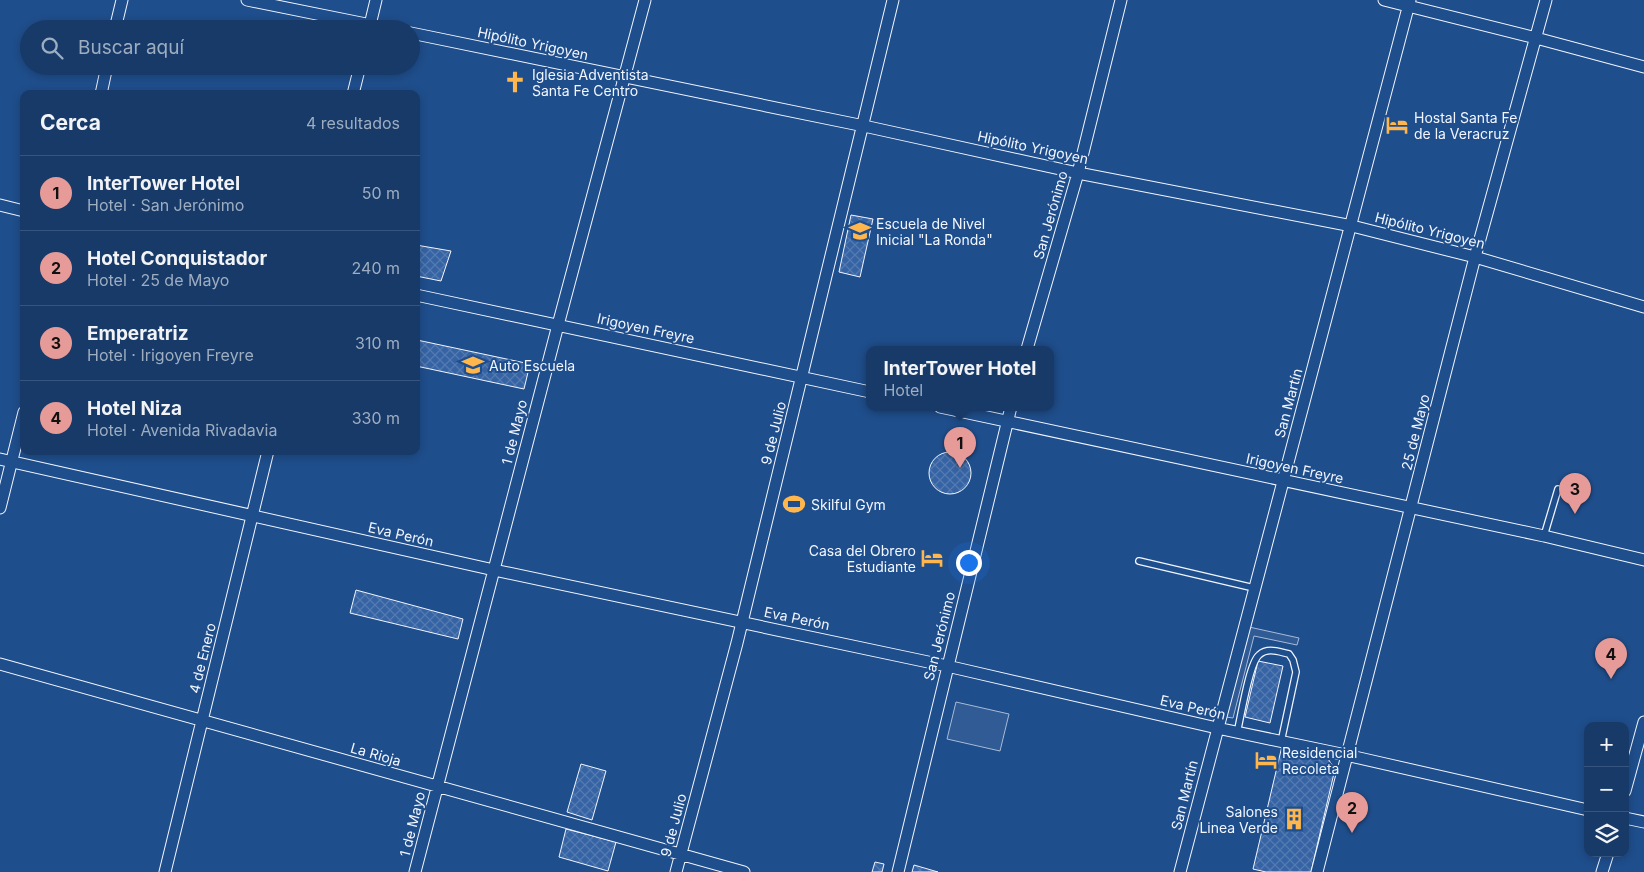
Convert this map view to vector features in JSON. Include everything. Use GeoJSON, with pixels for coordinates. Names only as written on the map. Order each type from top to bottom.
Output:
{"type":"FeatureCollection","features":[{"type":"Feature","properties":{"kind":"street"},"geometry":{"type":"LineString","coordinates":[[117,20],[122,0]]}},
{"type":"Feature","properties":{"kind":"street"},"geometry":{"type":"LineString","coordinates":[[247,0],[338,20]]}},
{"type":"Feature","properties":{"kind":"street"},"geometry":{"type":"LineString","coordinates":[[372,20],[376,0]]}},
{"type":"Feature","properties":{"kind":"street","name":"1 de Mayo"},"geometry":{"type":"LineString","coordinates":[[415,872],[645,0]]}},
{"type":"Feature","properties":{"kind":"street","name":"9 de Julio"},"geometry":{"type":"LineString","coordinates":[[676,872],[742,622],[894,0]]}},
{"type":"Feature","properties":{"kind":"street","name":"San Jerónimo"},"geometry":{"type":"LineString","coordinates":[[1028,346],[1078,173],[1121,0]]}},
{"type":"Feature","properties":{"kind":"street"},"geometry":{"type":"LineString","coordinates":[[1384,0],[1409,3],[1644,67]]}},
{"type":"Feature","properties":{"kind":"street","name":"25 de Mayo"},"geometry":{"type":"LineString","coordinates":[[1317,872],[1475,257],[1546,0]]}},
{"type":"Feature","properties":{"kind":"street","name":"San Martín"},"geometry":{"type":"LineString","coordinates":[[1180,872],[1254,588],[1352,226],[1409,3]]}},
{"type":"Feature","properties":{"kind":"street","name":"Hipólito Yrigoyen"},"geometry":{"type":"LineString","coordinates":[[420,35],[864,126],[1078,173],[1352,226],[1475,257],[1644,307]]}},
{"type":"Feature","properties":{"kind":"street"},"geometry":{"type":"LineString","coordinates":[[101,90],[105,75]]}},
{"type":"Feature","properties":{"kind":"street"},"geometry":{"type":"LineString","coordinates":[[354,90],[358,75]]}},
{"type":"Feature","properties":{"kind":"street"},"geometry":{"type":"LineString","coordinates":[[0,206],[20,210]]}},
{"type":"Feature","properties":{"kind":"street","name":"Irigoyen Freyre"},"geometry":{"type":"LineString","coordinates":[[420,296],[866,391]]}},
{"type":"Feature","properties":{"kind":"street","name":"Irigoyen Freyre"},"geometry":{"type":"LineString","coordinates":[[959,411],[1412,507],[1644,560]]}},
{"type":"Feature","properties":{"kind":"street","name":"San Jerónimo"},"geometry":{"type":"LineString","coordinates":[[898,872],[1010,411]]}},
{"type":"Feature","properties":{"kind":"street"},"geometry":{"type":"LineString","coordinates":[[0,508],[6,460],[20,423]]}},
{"type":"Feature","properties":{"kind":"street","name":"4 de Enero"},"geometry":{"type":"LineString","coordinates":[[165,872],[267,455]]}},
{"type":"Feature","properties":{"kind":"street","name":"Eva Perón"},"geometry":{"type":"LineString","coordinates":[[6,460],[494,570],[947,666],[1237,733],[1346,755],[1584,809]]}},
{"type":"Feature","properties":{"kind":"street","name":"La Rioja"},"geometry":{"type":"LineString","coordinates":[[0,664],[744,872]]}},
{"type":"Feature","properties":{"kind":"street"},"geometry":{"type":"LineString","coordinates":[[1629,776],[1644,722]]}},
{"type":"Feature","properties":{"kind":"street"},"geometry":{"type":"LineString","coordinates":[[1629,819],[1644,822]]}},
{"type":"Feature","properties":{"kind":"street"},"geometry":{"type":"LineString","coordinates":[[1602,872],[1607,857]]}},
{"type":"Feature","properties":{"kind":"lane"},"geometry":{"type":"LineString","coordinates":[[1544,536],[1558,489]]}},
{"type":"Feature","properties":{"kind":"lane"},"geometry":{"type":"LineString","coordinates":[[1139,561],[1254,588]]}},
{"type":"Feature","properties":{"kind":"lane"},"geometry":{"type":"LineString","coordinates":[[1237,733],[1252,666],[1259,654],[1270,650],[1289,654],[1293,660],[1296,672],[1281,742]]}},
{"type":"Feature","properties":{"kind":"shaded area"},"geometry":{"type":"Polygon","coordinates":[[[1249,627],[1299,638],[1297,645],[1254,636],[1233,718],[1226,717],[1249,627]]]}},
{"type":"Feature","properties":{"kind":"shaded area"},"geometry":{"type":"Polygon","coordinates":[[[956,702],[1009,714],[1000,751],[947,739],[956,702]]]}},
{"type":"Feature","properties":{"kind":"building"},"geometry":{"type":"Polygon","coordinates":[[[851,215],[873,219],[860,277],[839,272],[851,215]]]}},
{"type":"Feature","properties":{"kind":"building"},"geometry":{"type":"Polygon","coordinates":[[[420,246],[451,251],[441,281],[420,277],[420,246]]]}},
{"type":"Feature","properties":{"kind":"building","name":"Auto Escuela"},"geometry":{"type":"Polygon","coordinates":[[[420,341],[530,364],[524,389],[420,367],[420,341]]]}},
{"type":"Feature","properties":{"kind":"building"},"geometry":{"type":"Polygon","coordinates":[[[950,452],[965,458],[971,473],[965,488],[950,494],[935,488],[929,473],[935,458],[950,452]]]}},
{"type":"Feature","properties":{"kind":"building"},"geometry":{"type":"Polygon","coordinates":[[[356,590],[463,619],[458,639],[350,613],[356,590]]]}},
{"type":"Feature","properties":{"kind":"building"},"geometry":{"type":"Polygon","coordinates":[[[1258,661],[1283,666],[1270,723],[1245,717],[1258,661]]]}},
{"type":"Feature","properties":{"kind":"building","name":"Salones Linea Verde"},"geometry":{"type":"Polygon","coordinates":[[[1282,746],[1326,756],[1335,769],[1311,872],[1266,872],[1253,869],[1282,746]]]}},
{"type":"Feature","properties":{"kind":"building"},"geometry":{"type":"Polygon","coordinates":[[[581,764],[606,771],[592,820],[567,812],[581,764]]]}},
{"type":"Feature","properties":{"kind":"building"},"geometry":{"type":"Polygon","coordinates":[[[566,829],[616,842],[608,871],[559,857],[566,829]]]}},
{"type":"Feature","properties":{"kind":"building"},"geometry":{"type":"Polygon","coordinates":[[[875,862],[884,864],[882,872],[872,872],[875,862]]]}},
{"type":"Feature","properties":{"kind":"building"},"geometry":{"type":"Polygon","coordinates":[[[914,865],[938,872],[912,872],[914,865]]]}},
{"type":"Feature","properties":{"kind":"place","name":"Iglesia Adventista Santa Fe Centro"},"geometry":{"type":"Point","coordinates":[515,82]}},
{"type":"Feature","properties":{"kind":"place","name":"Hostal Santa Fe de la Veracruz"},"geometry":{"type":"Point","coordinates":[1397,125]}},
{"type":"Feature","properties":{"kind":"place","name":"Escuela de Nivel Inicial \"La Ronda\""},"geometry":{"type":"Point","coordinates":[860,231]}},
{"type":"Feature","properties":{"kind":"place","name":"Auto Escuela"},"geometry":{"type":"Point","coordinates":[473,365]}},
{"type":"Feature","properties":{"kind":"place","name":"InterTower Hotel"},"geometry":{"type":"Point","coordinates":[960,468]}},
{"type":"Feature","properties":{"kind":"place","name":"Skilful Gym"},"geometry":{"type":"Point","coordinates":[794,504]}},
{"type":"Feature","properties":{"kind":"place","name":"Emperatriz"},"geometry":{"type":"Point","coordinates":[1575,514]}},
{"type":"Feature","properties":{"kind":"place","name":"Casa del Obrero Estudiante"},"geometry":{"type":"Point","coordinates":[932,558]}},
{"type":"Feature","properties":{"kind":"place","name":"Hotel Niza"},"geometry":{"type":"Point","coordinates":[1611,679]}},
{"type":"Feature","properties":{"kind":"place","name":"Residencial Recoleta"},"geometry":{"type":"Point","coordinates":[1266,760]}},
{"type":"Feature","properties":{"kind":"place","name":"Salones Linea Verde"},"geometry":{"type":"Point","coordinates":[1294,819]}},
{"type":"Feature","properties":{"kind":"place","name":"Hotel Conquistador"},"geometry":{"type":"Point","coordinates":[1352,833]}}]}
